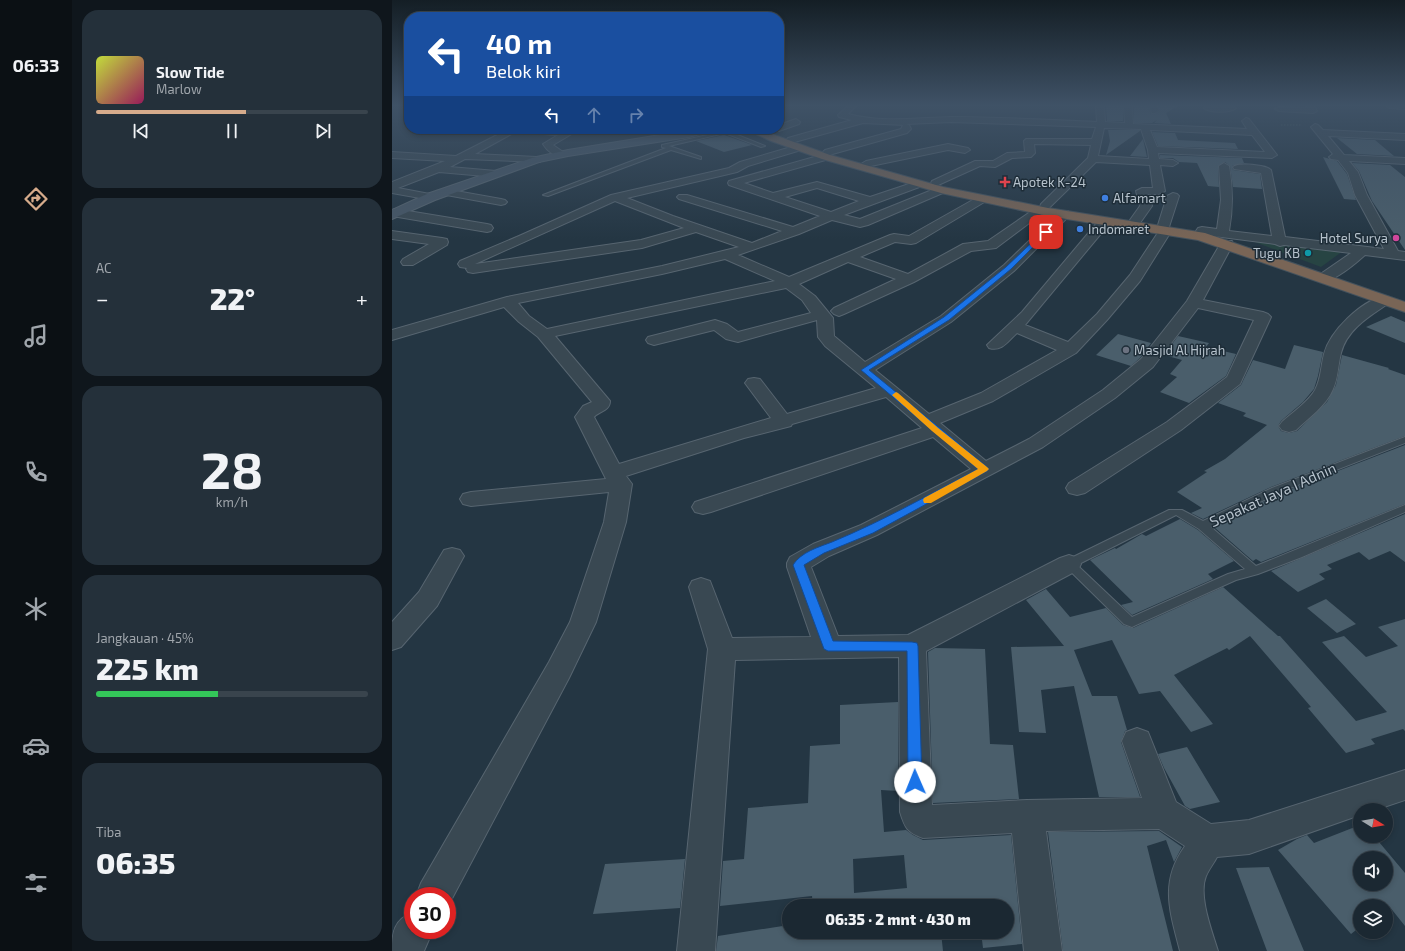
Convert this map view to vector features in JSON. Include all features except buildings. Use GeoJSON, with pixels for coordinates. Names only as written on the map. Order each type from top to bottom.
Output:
{"type":"FeatureCollection","features":[{"type":"Feature","properties":{"kind":"highway"},"geometry":{"type":"LineString","coordinates":[[815,150],[918,184],[938,186],[1043,208],[1064,214],[1105,221],[1202,231],[1328,275],[1405,298]]}},
{"type":"Feature","properties":{"kind":"highway"},"geometry":{"type":"LineString","coordinates":[[827,154],[848,156],[866,164],[982,199],[1136,220],[1200,236],[1225,239],[1328,275],[1384,300],[1405,307]]}},
{"type":"Feature","properties":{"kind":"street"},"geometry":{"type":"LineString","coordinates":[[392,186],[438,169],[472,150]]}},
{"type":"Feature","properties":{"kind":"street"},"geometry":{"type":"LineString","coordinates":[[554,150],[561,154]]}},
{"type":"Feature","properties":{"kind":"street"},"geometry":{"type":"LineString","coordinates":[[394,214],[431,197],[536,160],[584,150]]}},
{"type":"Feature","properties":{"kind":"street"},"geometry":{"type":"LineString","coordinates":[[697,228],[642,244],[468,267],[524,239],[615,197],[733,170],[778,150]]}},
{"type":"Feature","properties":{"kind":"street"},"geometry":{"type":"LineString","coordinates":[[839,150],[729,184],[774,196],[831,216],[857,222],[864,222],[938,186],[979,163],[995,164],[1010,155],[1028,155],[1030,150]]}},
{"type":"Feature","properties":{"kind":"street"},"geometry":{"type":"LineString","coordinates":[[866,164],[928,150]]}},
{"type":"Feature","properties":{"kind":"street"},"geometry":{"type":"LineString","coordinates":[[839,311],[909,278],[968,247],[991,245],[1043,208],[1094,159],[1095,150]]}},
{"type":"Feature","properties":{"kind":"street"},"geometry":{"type":"LineString","coordinates":[[1136,220],[1146,206],[1142,191],[1159,191],[1156,162],[1153,150]]}},
{"type":"Feature","properties":{"kind":"street"},"geometry":{"type":"LineString","coordinates":[[1162,150],[1267,155],[1276,154],[1272,150]]}},
{"type":"Feature","properties":{"kind":"street"},"geometry":{"type":"LineString","coordinates":[[1335,150],[1357,172],[1361,196],[1399,255]]}},
{"type":"Feature","properties":{"kind":"street"},"geometry":{"type":"LineString","coordinates":[[392,155],[536,160]]}},
{"type":"Feature","properties":{"kind":"street"},"geometry":{"type":"LineString","coordinates":[[1325,157],[1405,161]]}},
{"type":"Feature","properties":{"kind":"street"},"geometry":{"type":"LineString","coordinates":[[1094,159],[1186,164]]}},
{"type":"Feature","properties":{"kind":"street"},"geometry":{"type":"LineString","coordinates":[[828,646],[799,567],[799,563],[821,550],[869,530],[1036,443],[1109,394],[1147,363],[1194,303],[1225,239],[1228,186],[1220,166],[1262,168],[1266,170],[1280,242]]}},
{"type":"Feature","properties":{"kind":"street"},"geometry":{"type":"LineString","coordinates":[[416,167],[496,174]]}},
{"type":"Feature","properties":{"kind":"street"},"geometry":{"type":"LineString","coordinates":[[774,196],[817,184],[870,201]]}},
{"type":"Feature","properties":{"kind":"street"},"geometry":{"type":"LineString","coordinates":[[393,335],[507,301],[662,270],[726,255],[752,247],[918,184]]}},
{"type":"Feature","properties":{"kind":"street"},"geometry":{"type":"LineString","coordinates":[[392,190],[431,197]]}},
{"type":"Feature","properties":{"kind":"street"},"geometry":{"type":"LineString","coordinates":[[643,209],[704,191]]}},
{"type":"Feature","properties":{"kind":"street"},"geometry":{"type":"LineString","coordinates":[[445,192],[501,202]]}},
{"type":"Feature","properties":{"kind":"street"},"geometry":{"type":"LineString","coordinates":[[702,507],[931,426],[987,397],[1070,349],[1102,317],[1135,278],[1165,227],[1173,196]]}},
{"type":"Feature","properties":{"kind":"street"},"geometry":{"type":"LineString","coordinates":[[615,197],[643,209],[752,247]]}},
{"type":"Feature","properties":{"kind":"street"},"geometry":{"type":"LineString","coordinates":[[683,197],[795,230]]}},
{"type":"Feature","properties":{"kind":"street"},"geometry":{"type":"LineString","coordinates":[[544,334],[788,283],[894,238],[911,240],[982,199]]}},
{"type":"Feature","properties":{"kind":"street"},"geometry":{"type":"LineString","coordinates":[[394,214],[487,228]]}},
{"type":"Feature","properties":{"kind":"street"},"geometry":{"type":"LineString","coordinates":[[864,370],[946,319],[1008,268],[1064,214]]}},
{"type":"Feature","properties":{"kind":"street"},"geometry":{"type":"LineString","coordinates":[[995,344],[1016,327],[1105,221]]}},
{"type":"Feature","properties":{"kind":"street"},"geometry":{"type":"LineString","coordinates":[[1202,231],[1225,239],[1280,242],[1399,255]]}},
{"type":"Feature","properties":{"kind":"street"},"geometry":{"type":"LineString","coordinates":[[392,235],[442,243],[408,262]]}},
{"type":"Feature","properties":{"kind":"street"},"geometry":{"type":"LineString","coordinates":[[1328,275],[1362,251]]}},
{"type":"Feature","properties":{"kind":"street"},"geometry":{"type":"LineString","coordinates":[[726,255],[788,283],[808,297],[820,315],[824,318],[827,339],[984,469]]}},
{"type":"Feature","properties":{"kind":"street"},"geometry":{"type":"LineString","coordinates":[[848,258],[909,278]]}},
{"type":"Feature","properties":{"kind":"street"},"geometry":{"type":"LineString","coordinates":[[1289,426],[1317,399],[1324,390],[1328,380],[1334,347],[1349,324],[1384,300]]}},
{"type":"Feature","properties":{"kind":"street"},"geometry":{"type":"LineString","coordinates":[[439,887],[530,719],[559,670],[583,622],[615,522],[617,478],[584,417],[590,410],[601,405],[601,401],[544,334],[524,319],[507,301]]}},
{"type":"Feature","properties":{"kind":"street"},"geometry":{"type":"LineString","coordinates":[[1077,488],[1174,426],[1234,380],[1262,317],[1260,315],[1194,303]]}},
{"type":"Feature","properties":{"kind":"street"},"geometry":{"type":"LineString","coordinates":[[654,340],[715,326],[720,327],[734,337],[738,337],[820,315]]}},
{"type":"Feature","properties":{"kind":"street"},"geometry":{"type":"LineString","coordinates":[[1016,327],[1070,349]]}},
{"type":"Feature","properties":{"kind":"street"},"geometry":{"type":"LineString","coordinates":[[754,383],[784,422]]}},
{"type":"Feature","properties":{"kind":"street"},"geometry":{"type":"LineString","coordinates":[[471,499],[617,478],[737,434],[784,422],[890,390]]}},
{"type":"Feature","properties":{"kind":"street"},"geometry":{"type":"LineString","coordinates":[[392,640],[428,599],[452,556]]}},
{"type":"Feature","properties":{"kind":"street"},"geometry":{"type":"LineString","coordinates":[[722,649],[828,646],[912,646],[1069,564]]}},
{"type":"Feature","properties":{"kind":"street"},"geometry":{"type":"LineString","coordinates":[[696,951],[722,649],[701,587]]}},
{"type":"Feature","properties":{"kind":"street"},"geometry":{"type":"LineString","coordinates":[[912,646],[916,812],[918,818],[923,822],[1027,816],[1164,813],[1207,841],[1248,837],[1405,785]]}},
{"type":"Feature","properties":{"kind":"street"},"geometry":{"type":"LineString","coordinates":[[1137,741],[1164,813]]}},
{"type":"Feature","properties":{"kind":"street"},"geometry":{"type":"LineString","coordinates":[[1027,816],[1043,951]]}},
{"type":"Feature","properties":{"kind":"street"},"geometry":{"type":"LineString","coordinates":[[1199,951],[1189,915],[1186,889],[1190,869],[1207,841]]}},
{"type":"Feature","properties":{"kind":"street"},"geometry":{"type":"LineString","coordinates":[[404,951],[410,939]]}},
{"type":"Feature","properties":{"kind":"lane"},"geometry":{"type":"LineString","coordinates":[[546,195],[664,150]]}},
{"type":"Feature","properties":{"kind":"lane"},"geometry":{"type":"LineString","coordinates":[[677,150],[699,158]]}},
{"type":"Feature","properties":{"kind":"lane","name":"Sepakat Jaya I Adnin"},"geometry":{"type":"LineString","coordinates":[[1254,571],[1203,526],[1276,490],[1405,440]]}},
{"type":"Feature","properties":{"kind":"lane"},"geometry":{"type":"LineString","coordinates":[[1203,526],[1178,512],[1173,512],[1069,564],[1130,622],[1232,577],[1254,571],[1298,554],[1405,508]]}},
{"type":"Feature","properties":{"kind":"green space"},"geometry":{"type":"Polygon","coordinates":[[[1252,241],[1343,251],[1321,267],[1252,241]]]}},
{"type":"Feature","properties":{"kind":"slow traffic"},"geometry":{"type":"LineString","coordinates":[[896,395],[935,430],[984,469],[928,500]]}},
{"type":"Feature","properties":{"kind":"place","name":"Apotek K-24"},"geometry":{"type":"Point","coordinates":[1005,182]}},
{"type":"Feature","properties":{"kind":"place","name":"Alfamart"},"geometry":{"type":"Point","coordinates":[1105,198]}},
{"type":"Feature","properties":{"kind":"place","name":"Indomaret"},"geometry":{"type":"Point","coordinates":[1080,229]}},
{"type":"Feature","properties":{"kind":"place","name":"Hotel Surya"},"geometry":{"type":"Point","coordinates":[1396,238]}},
{"type":"Feature","properties":{"kind":"place","name":"Tugu KB"},"geometry":{"type":"Point","coordinates":[1308,253]}},
{"type":"Feature","properties":{"kind":"place","name":"Masjid Al Hijrah"},"geometry":{"type":"Point","coordinates":[1126,350]}},
{"type":"Feature","properties":{"kind":"route"},"geometry":{"type":"LineString","coordinates":[[915,782],[912,646],[828,646],[799,567],[799,563],[821,550],[869,530],[932,498],[984,469],[864,370],[946,319],[1008,268],[1046,232]]}}]}
